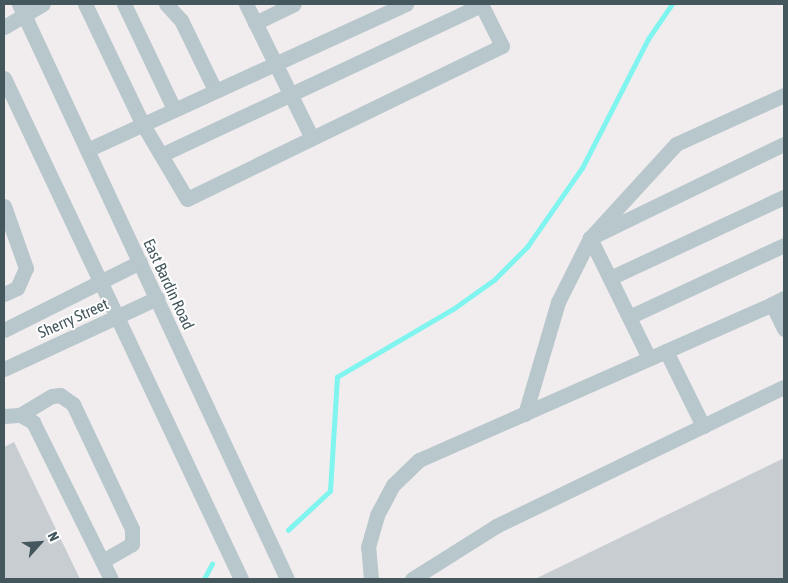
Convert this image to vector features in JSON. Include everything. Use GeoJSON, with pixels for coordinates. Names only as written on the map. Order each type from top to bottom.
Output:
{"type":"FeatureCollection","features":[{"type":"Feature","properties":{"kind":"street"},"geometry":{"type":"LineString","coordinates":[[4,27],[22,10],[43,4]]}},
{"type":"Feature","properties":{"kind":"street"},"geometry":{"type":"LineString","coordinates":[[85,4],[142,123],[160,155],[186,199],[502,46],[481,4],[160,155]]}},
{"type":"Feature","properties":{"kind":"street"},"geometry":{"type":"LineString","coordinates":[[124,4],[174,109]]}},
{"type":"Feature","properties":{"kind":"street"},"geometry":{"type":"LineString","coordinates":[[166,4],[181,20],[215,90]]}},
{"type":"Feature","properties":{"kind":"street"},"geometry":{"type":"LineString","coordinates":[[246,4],[312,138]]}},
{"type":"Feature","properties":{"kind":"street"},"geometry":{"type":"LineString","coordinates":[[255,23],[294,4]]}},
{"type":"Feature","properties":{"kind":"street"},"geometry":{"type":"LineString","coordinates":[[87,150],[142,123],[406,4]]}},
{"type":"Feature","properties":{"kind":"street","name":"East Bardin Road"},"geometry":{"type":"LineString","coordinates":[[22,10],[287,579]]}},
{"type":"Feature","properties":{"kind":"street"},"geometry":{"type":"LineString","coordinates":[[4,78],[241,579]]}},
{"type":"Feature","properties":{"kind":"street"},"geometry":{"type":"LineString","coordinates":[[525,414],[558,302],[590,238],[676,144],[784,94]]}},
{"type":"Feature","properties":{"kind":"street"},"geometry":{"type":"LineString","coordinates":[[590,238],[784,144]]}},
{"type":"Feature","properties":{"kind":"street"},"geometry":{"type":"LineString","coordinates":[[610,278],[784,197]]}},
{"type":"Feature","properties":{"kind":"street"},"geometry":{"type":"LineString","coordinates":[[4,206],[26,268],[16,288],[4,294]]}},
{"type":"Feature","properties":{"kind":"street"},"geometry":{"type":"LineString","coordinates":[[590,238],[649,358]]}},
{"type":"Feature","properties":{"kind":"street"},"geometry":{"type":"LineString","coordinates":[[629,317],[784,246]]}},
{"type":"Feature","properties":{"kind":"street","name":"Sherry Street"},"geometry":{"type":"LineString","coordinates":[[4,330],[100,280],[140,262]]}},
{"type":"Feature","properties":{"kind":"street","name":"Sherry Street"},"geometry":{"type":"LineString","coordinates":[[4,369],[157,298]]}},
{"type":"Feature","properties":{"kind":"street"},"geometry":{"type":"LineString","coordinates":[[371,579],[368,547],[377,515],[393,485],[419,460],[778,301],[784,329]]}},
{"type":"Feature","properties":{"kind":"street"},"geometry":{"type":"LineString","coordinates":[[666,351],[703,426]]}},
{"type":"Feature","properties":{"kind":"street"},"geometry":{"type":"LineString","coordinates":[[412,579],[496,526],[784,387]]}},
{"type":"Feature","properties":{"kind":"street"},"geometry":{"type":"LineString","coordinates":[[4,416],[20,415],[52,396],[60,395],[73,404],[132,529],[132,544],[102,561]]}},
{"type":"Feature","properties":{"kind":"street"},"geometry":{"type":"LineString","coordinates":[[20,415],[33,422],[111,579]]}},
{"type":"Feature","properties":{"kind":"building"},"geometry":{"type":"Polygon","coordinates":[[[14,442],[80,579],[4,579],[4,447],[14,442]]]}},
{"type":"Feature","properties":{"kind":"building"},"geometry":{"type":"Polygon","coordinates":[[[784,458],[784,579],[535,579],[784,458]]]}},
{"type":"Feature","properties":{"kind":"waterway"},"geometry":{"type":"LineString","coordinates":[[288,530],[330,491],[337,377],[453,309],[494,280],[527,247],[582,168],[648,39],[672,4]]}},
{"type":"Feature","properties":{"kind":"waterway"},"geometry":{"type":"LineString","coordinates":[[204,579],[212,564]]}}]}
